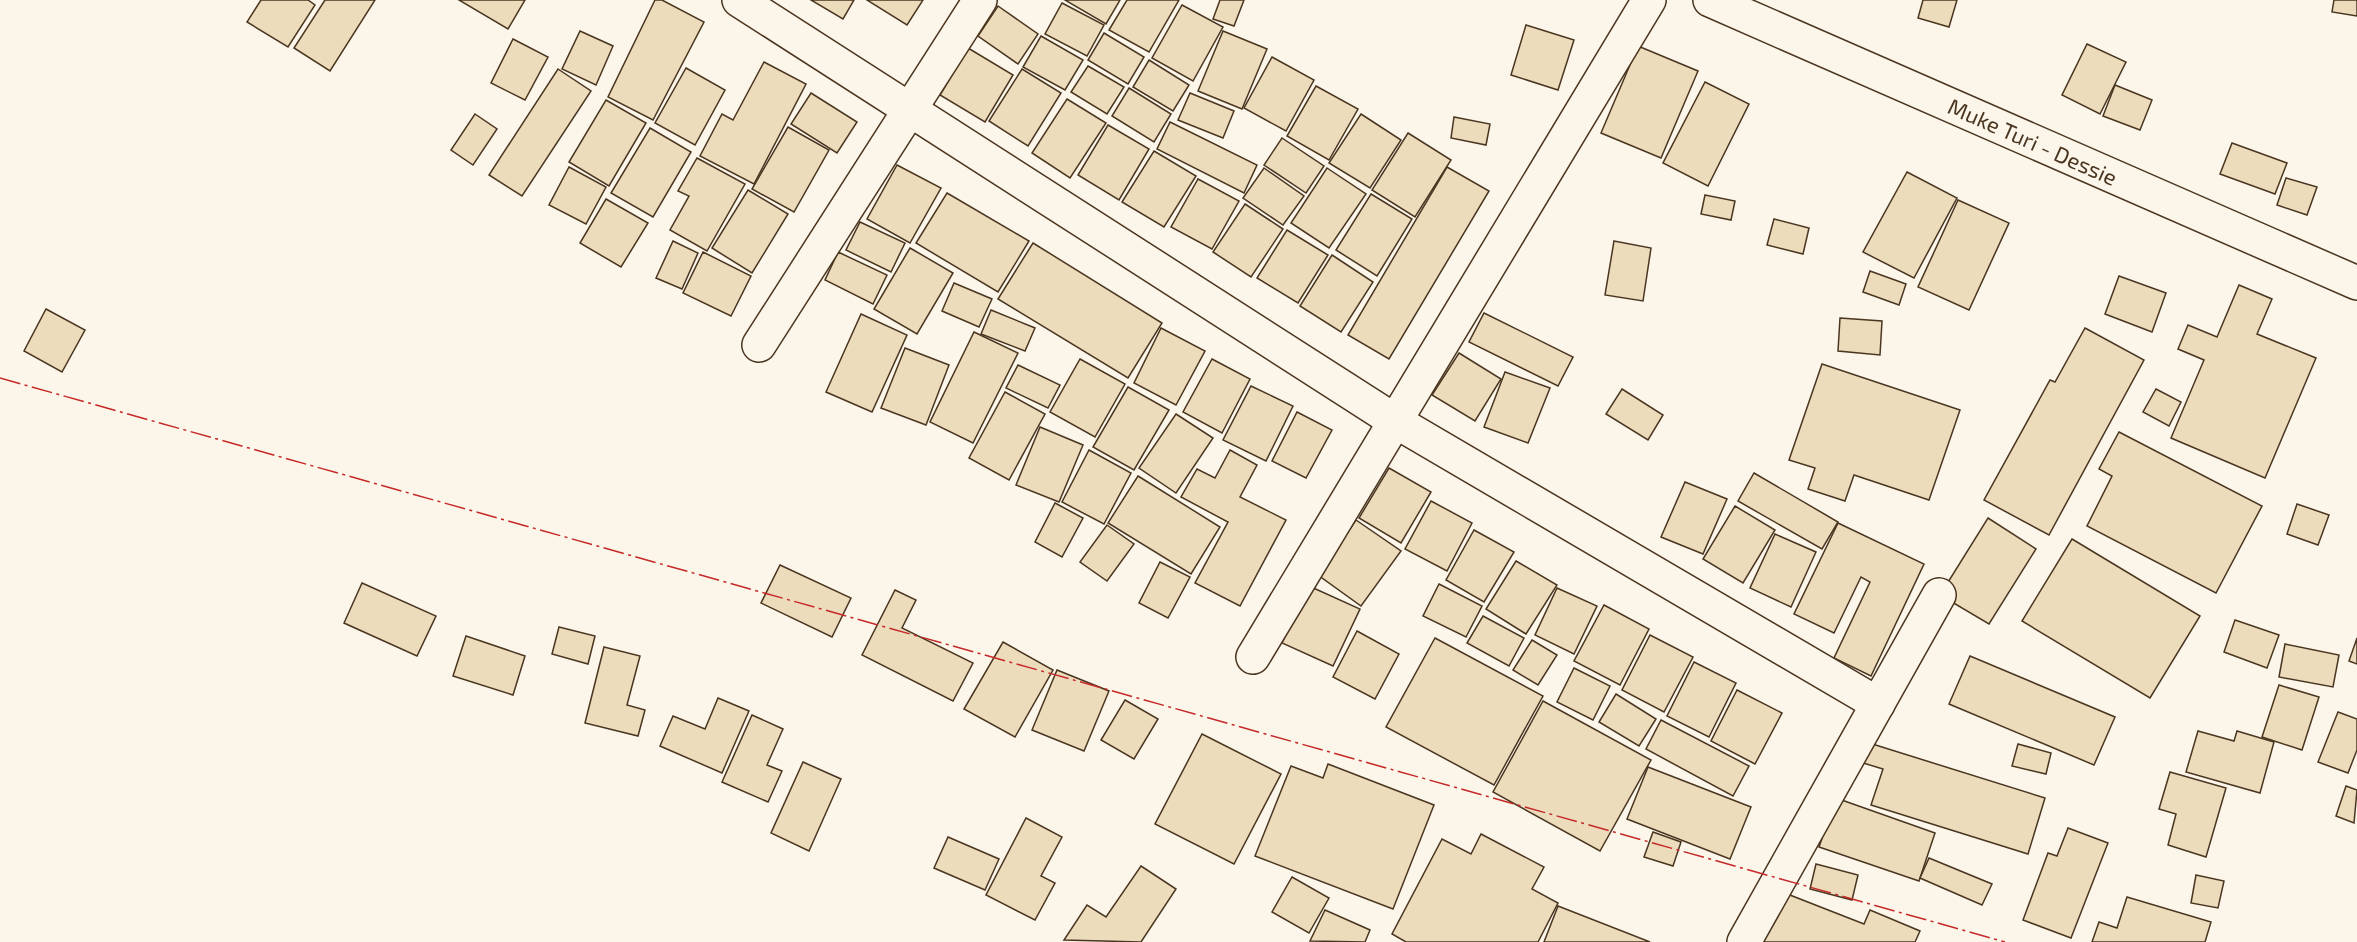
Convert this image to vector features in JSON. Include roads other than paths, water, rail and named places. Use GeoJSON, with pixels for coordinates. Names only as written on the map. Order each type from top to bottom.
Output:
{"type":"FeatureCollection","features":[{"type":"Feature","properties":{"kind":"street"},"geometry":{"type":"LineString","coordinates":[[739,0],[1395,421],[1878,704]]}},
{"type":"Feature","properties":{"kind":"street"},"geometry":{"type":"LineString","coordinates":[[759,345],[980,0]]}},
{"type":"Feature","properties":{"kind":"street"},"geometry":{"type":"LineString","coordinates":[[1253,657],[1649,0]]}},
{"type":"Feature","properties":{"kind":"street","name":"Muke Turi - Dessie"},"geometry":{"type":"LineString","coordinates":[[1710,0],[2357,283]]}},
{"type":"Feature","properties":{"kind":"street"},"geometry":{"type":"LineString","coordinates":[[1744,942],[1939,595]]}}]}
